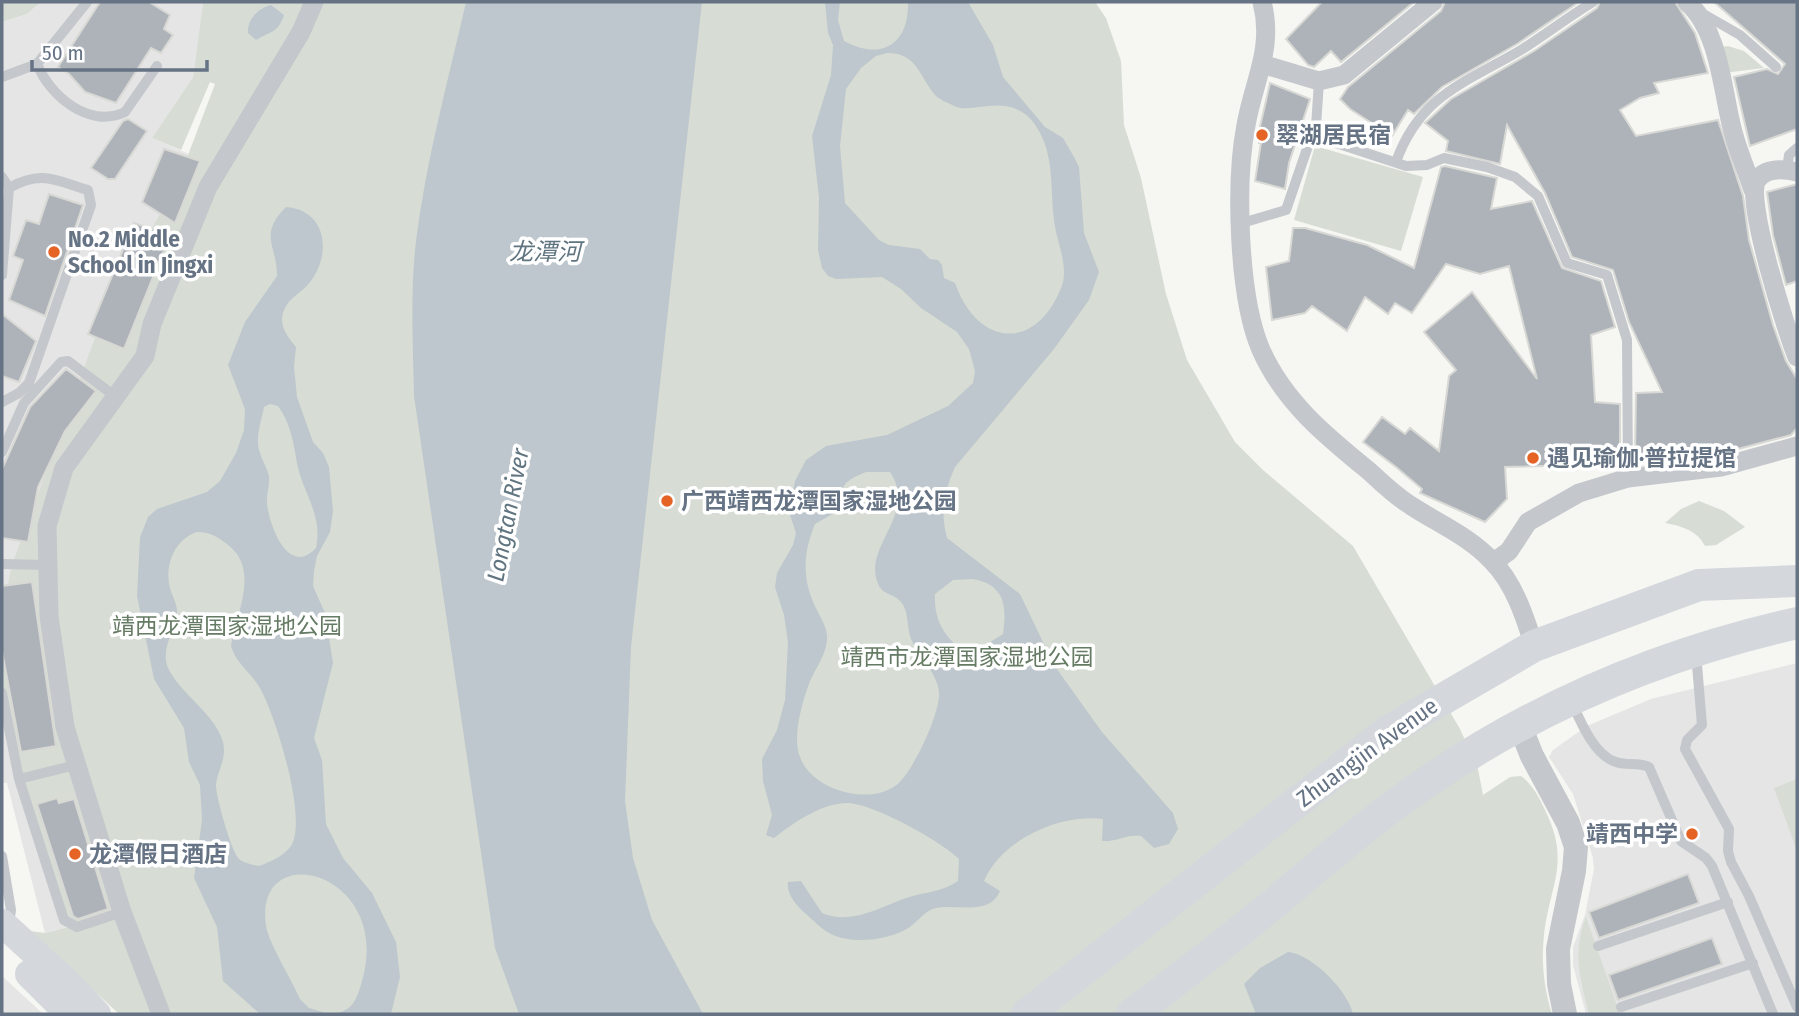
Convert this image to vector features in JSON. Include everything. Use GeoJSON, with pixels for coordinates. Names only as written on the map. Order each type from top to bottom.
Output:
{"type":"FeatureCollection","features":[{"type":"Feature","properties":{"kind":"main road","name":"Zhuangjin Avenue"},"geometry":{"type":"LineString","coordinates":[[1027,1014],[1388,731],[1534,646],[1699,585],[1797,581]]}},
{"type":"Feature","properties":{"kind":"main road"},"geometry":{"type":"LineString","coordinates":[[1132,1014],[1423,784],[1520,726],[1569,698],[1696,649],[1797,623]]}},
{"type":"Feature","properties":{"kind":"main road"},"geometry":{"type":"LineString","coordinates":[[4,933],[85,1012]]}},
{"type":"Feature","properties":{"kind":"street"},"geometry":{"type":"LineString","coordinates":[[161,1014],[122,912],[108,857],[76,765],[62,702],[49,616],[47,526],[64,468],[145,356],[152,324],[208,187],[301,32],[314,2]]}},
{"type":"Feature","properties":{"kind":"street"},"geometry":{"type":"LineString","coordinates":[[1262,2],[1268,36],[1245,128],[1239,194],[1252,322],[1261,350],[1301,412],[1395,495],[1464,537],[1494,562],[1524,615],[1534,646]]}},
{"type":"Feature","properties":{"kind":"street"},"geometry":{"type":"LineString","coordinates":[[1262,64],[1319,81],[1344,75],[1433,2]]}},
{"type":"Feature","properties":{"kind":"street"},"geometry":{"type":"LineString","coordinates":[[1693,7],[1714,46],[1732,130],[1753,190],[1762,238],[1797,358]]}},
{"type":"Feature","properties":{"kind":"street"},"geometry":{"type":"LineString","coordinates":[[1753,190],[1756,180],[1764,173],[1792,171]]}},
{"type":"Feature","properties":{"kind":"street"},"geometry":{"type":"LineString","coordinates":[[1494,562],[1509,551],[1528,522],[1579,493],[1628,478],[1721,467],[1797,446]]}},
{"type":"Feature","properties":{"kind":"street"},"geometry":{"type":"LineString","coordinates":[[1520,726],[1532,757],[1568,823],[1576,847],[1574,871],[1558,949],[1559,984],[1565,1014]]}},
{"type":"Feature","properties":{"kind":"lane"},"geometry":{"type":"LineString","coordinates":[[2,77],[37,64],[87,2]]}},
{"type":"Feature","properties":{"kind":"lane"},"geometry":{"type":"LineString","coordinates":[[1396,162],[1411,126],[1448,90],[1519,51],[1593,2]]}},
{"type":"Feature","properties":{"kind":"lane"},"geometry":{"type":"LineString","coordinates":[[1693,7],[1740,35],[1776,67]]}},
{"type":"Feature","properties":{"kind":"lane"},"geometry":{"type":"LineString","coordinates":[[37,64],[43,79],[71,106],[77,110],[107,116],[125,112],[157,66]]}},
{"type":"Feature","properties":{"kind":"lane"},"geometry":{"type":"LineString","coordinates":[[1315,142],[1319,81]]}},
{"type":"Feature","properties":{"kind":"lane"},"geometry":{"type":"LineString","coordinates":[[1242,223],[1286,210],[1308,146],[1315,142],[1333,142],[1418,167],[1444,158],[1487,167],[1515,177],[1538,196],[1567,263],[1607,275],[1627,340],[1628,478]]}},
{"type":"Feature","properties":{"kind":"lane"},"geometry":{"type":"LineString","coordinates":[[1792,171],[1789,155],[1797,148]]}},
{"type":"Feature","properties":{"kind":"lane"},"geometry":{"type":"LineString","coordinates":[[2,402],[19,393],[29,383],[91,205],[88,190],[42,176],[32,177],[9,188]]}},
{"type":"Feature","properties":{"kind":"lane"},"geometry":{"type":"LineString","coordinates":[[2,177],[9,188],[2,275]]}},
{"type":"Feature","properties":{"kind":"lane"},"geometry":{"type":"LineString","coordinates":[[2,452],[24,403],[61,362],[68,361],[116,398]]}},
{"type":"Feature","properties":{"kind":"lane"},"geometry":{"type":"LineString","coordinates":[[2,564],[47,565]]}},
{"type":"Feature","properties":{"kind":"lane"},"geometry":{"type":"LineString","coordinates":[[1696,649],[1702,725],[1687,740],[1685,749],[1729,829],[1728,851],[1731,862],[1749,896],[1797,1007]]}},
{"type":"Feature","properties":{"kind":"lane"},"geometry":{"type":"LineString","coordinates":[[2,693],[19,779],[64,920],[77,927],[122,912]]}},
{"type":"Feature","properties":{"kind":"lane"},"geometry":{"type":"LineString","coordinates":[[1569,698],[1582,724],[1605,755],[1616,762],[1640,763],[1649,767],[1681,841],[1706,858],[1728,902],[1773,1014]]}},
{"type":"Feature","properties":{"kind":"lane"},"geometry":{"type":"LineString","coordinates":[[19,779],[76,765]]}},
{"type":"Feature","properties":{"kind":"lane"},"geometry":{"type":"LineString","coordinates":[[2,856],[11,910],[4,933]]}},
{"type":"Feature","properties":{"kind":"lane"},"geometry":{"type":"LineString","coordinates":[[1598,946],[1728,902]]}},
{"type":"Feature","properties":{"kind":"lane"},"geometry":{"type":"LineString","coordinates":[[1621,1007],[1753,963]]}},
{"type":"Feature","properties":{"kind":"shaded area"},"geometry":{"type":"Polygon","coordinates":[[[41,2],[203,2],[193,77],[152,138],[214,165],[67,927],[45,933],[7,783],[2,783],[2,22],[27,14],[41,2]]]}},
{"type":"Feature","properties":{"kind":"shaded area","name":"靖西中学"},"geometry":{"type":"Polygon","coordinates":[[[1797,663],[1797,1014],[1586,1014],[1573,965],[1573,947],[1585,915],[1594,869],[1593,858],[1573,794],[1549,757],[1553,750],[1587,726],[1651,699],[1797,663]]]}},
{"type":"Feature","properties":{"kind":"shaded area"},"geometry":{"type":"Polygon","coordinates":[[[2,976],[42,1013],[43,1014],[2,1014],[2,976]]]}},
{"type":"Feature","properties":{"kind":"green space"},"geometry":{"type":"Polygon","coordinates":[[[2,2],[41,2],[27,14],[2,22],[2,2]]]}},
{"type":"Feature","properties":{"kind":"green space","name":"广西靖西龙潭国家湿地公园"},"geometry":{"type":"Polygon","coordinates":[[[203,2],[1095,2],[1106,18],[1121,61],[1124,125],[1141,178],[1166,294],[1187,360],[1235,442],[1263,470],[1353,546],[1460,729],[1478,769],[1483,795],[1510,777],[1521,776],[1532,787],[1545,810],[1553,828],[1558,859],[1543,945],[1544,975],[1552,1014],[119,1014],[30,931],[45,933],[68,927],[40,852],[2,692],[2,636],[12,565],[104,313],[177,184],[215,84],[210,82],[181,150],[152,138],[193,77],[203,2]]]}},
{"type":"Feature","properties":{"kind":"green space"},"geometry":{"type":"Polygon","coordinates":[[[1728,46],[1744,51],[1764,68],[1724,73],[1721,47],[1728,46]]]}},
{"type":"Feature","properties":{"kind":"green space"},"geometry":{"type":"Polygon","coordinates":[[[1315,146],[1423,177],[1401,251],[1294,220],[1315,146]]]}},
{"type":"Feature","properties":{"kind":"green space"},"geometry":{"type":"Polygon","coordinates":[[[1699,501],[1724,511],[1745,527],[1716,545],[1705,546],[1693,532],[1665,523],[1681,509],[1699,501]]]}},
{"type":"Feature","properties":{"kind":"green space"},"geometry":{"type":"Polygon","coordinates":[[[1797,779],[1797,851],[1774,788],[1797,779]]]}},
{"type":"Feature","properties":{"kind":"green space"},"geometry":{"type":"Polygon","coordinates":[[[1586,917],[1620,1014],[1589,1014],[1580,977],[1578,954],[1586,917]]]}},
{"type":"Feature","properties":{"kind":"water","name":"龙潭河"},"geometry":{"type":"Polygon","coordinates":[[[466,2],[702,2],[631,647],[625,801],[633,858],[652,920],[703,1014],[519,1014],[495,948],[414,396],[412,299],[416,241],[431,151],[466,2]]]}},
{"type":"Feature","properties":{"kind":"water"},"geometry":{"type":"Polygon","coordinates":[[[825,2],[840,2],[838,20],[844,41],[857,47],[881,49],[898,39],[904,29],[908,2],[968,2],[993,45],[1003,77],[1045,127],[1063,138],[1079,167],[1084,233],[1099,272],[1089,300],[1054,349],[955,467],[944,502],[945,528],[947,538],[1020,594],[1054,665],[1102,732],[1173,813],[1178,829],[1169,844],[1154,848],[1141,836],[1102,841],[1103,819],[1086,818],[1051,825],[1018,842],[992,866],[984,881],[1000,891],[989,904],[936,908],[902,931],[882,938],[860,940],[831,934],[821,927],[793,900],[788,882],[801,881],[822,913],[854,916],[952,885],[958,881],[959,859],[906,824],[873,809],[847,803],[818,810],[774,838],[766,835],[772,815],[763,781],[762,759],[777,730],[785,700],[788,642],[784,615],[775,587],[777,573],[793,545],[796,533],[789,512],[795,481],[806,460],[826,446],[887,435],[948,406],[973,383],[975,371],[969,349],[957,332],[921,308],[901,289],[882,277],[836,279],[828,276],[822,268],[818,250],[819,198],[812,136],[831,75],[833,45],[828,33],[825,2]],[[897,54],[876,56],[861,68],[846,89],[840,146],[845,203],[879,240],[889,245],[920,249],[930,259],[938,260],[942,265],[944,278],[955,283],[965,304],[977,320],[1006,334],[1022,332],[1037,324],[1050,309],[1061,288],[1064,271],[1054,220],[1049,160],[1041,134],[1027,115],[1013,108],[961,108],[942,100],[930,89],[912,62],[897,54]],[[866,472],[851,479],[843,487],[836,512],[815,524],[808,545],[806,575],[811,596],[825,628],[827,642],[804,701],[797,740],[800,757],[816,778],[841,791],[870,794],[883,792],[902,780],[917,757],[930,728],[939,692],[932,672],[912,641],[903,605],[881,589],[875,572],[877,558],[898,502],[897,488],[890,472],[866,472]],[[973,579],[953,580],[935,594],[938,619],[950,639],[962,651],[976,651],[1003,634],[1002,598],[992,586],[984,582],[973,579]]]}},
{"type":"Feature","properties":{"kind":"water"},"geometry":{"type":"Polygon","coordinates":[[[271,5],[284,15],[282,21],[273,31],[256,40],[248,33],[251,19],[271,5]]]}},
{"type":"Feature","properties":{"kind":"water"},"geometry":{"type":"Polygon","coordinates":[[[286,207],[310,216],[317,224],[323,246],[318,270],[308,285],[287,304],[282,319],[286,334],[296,347],[294,367],[297,397],[313,442],[323,453],[329,467],[333,511],[330,532],[317,556],[314,571],[313,586],[325,613],[333,663],[314,738],[322,760],[326,824],[343,858],[372,893],[396,942],[400,977],[391,1014],[333,1014],[350,1007],[356,999],[362,981],[367,944],[359,914],[342,892],[321,878],[299,875],[280,881],[268,898],[266,926],[271,942],[300,999],[309,1008],[329,1014],[260,1014],[223,981],[217,927],[194,878],[202,820],[200,785],[189,762],[184,728],[154,679],[137,596],[140,537],[148,517],[157,509],[207,492],[220,481],[236,453],[244,430],[245,409],[228,365],[245,322],[277,276],[271,233],[286,207]],[[270,404],[264,407],[258,440],[260,454],[269,476],[269,514],[282,546],[297,557],[316,548],[317,525],[300,474],[289,426],[278,406],[270,404]],[[197,532],[183,540],[170,562],[170,588],[177,613],[167,648],[166,663],[175,679],[219,732],[224,754],[216,784],[224,823],[239,859],[259,866],[281,856],[291,846],[296,814],[293,792],[282,745],[267,704],[261,690],[231,646],[244,592],[243,566],[237,554],[227,544],[213,535],[197,532]]]}},
{"type":"Feature","properties":{"kind":"water"},"geometry":{"type":"Polygon","coordinates":[[[1288,952],[1308,959],[1328,975],[1344,995],[1353,1014],[1256,1014],[1244,984],[1260,968],[1288,952]]]}},
{"type":"Feature","properties":{"kind":"building"},"geometry":{"type":"Polygon","coordinates":[[[100,2],[149,2],[170,15],[164,29],[173,35],[161,53],[151,48],[116,103],[85,92],[69,74],[58,67],[100,2]]]}},
{"type":"Feature","properties":{"kind":"building"},"geometry":{"type":"Polygon","coordinates":[[[1322,2],[1414,2],[1341,62],[1331,51],[1314,67],[1308,65],[1286,39],[1322,2]]]}},
{"type":"Feature","properties":{"kind":"building"},"geometry":{"type":"Polygon","coordinates":[[[1445,2],[1579,2],[1517,44],[1442,87],[1414,114],[1408,110],[1392,136],[1350,109],[1340,99],[1348,87],[1441,11],[1445,2]]]}},
{"type":"Feature","properties":{"kind":"building"},"geometry":{"type":"Polygon","coordinates":[[[1600,2],[1675,2],[1695,33],[1708,73],[1654,83],[1659,93],[1640,98],[1620,110],[1636,136],[1718,120],[1743,196],[1749,240],[1773,325],[1786,361],[1797,379],[1797,428],[1791,435],[1738,449],[1688,458],[1635,456],[1636,393],[1662,392],[1629,322],[1613,270],[1572,257],[1545,193],[1507,125],[1500,164],[1446,151],[1448,141],[1425,123],[1451,99],[1534,51],[1597,8],[1600,2]]]}},
{"type":"Feature","properties":{"kind":"building"},"geometry":{"type":"Polygon","coordinates":[[[1714,2],[1797,2],[1797,129],[1750,146],[1734,77],[1767,69],[1778,74],[1785,64],[1714,2]]]}},
{"type":"Feature","properties":{"kind":"building"},"geometry":{"type":"Polygon","coordinates":[[[1270,83],[1310,99],[1289,163],[1285,189],[1255,181],[1261,143],[1260,127],[1270,83]]]}},
{"type":"Feature","properties":{"kind":"building"},"geometry":{"type":"Polygon","coordinates":[[[128,119],[147,131],[115,179],[108,179],[91,168],[123,121],[128,119]]]}},
{"type":"Feature","properties":{"kind":"building"},"geometry":{"type":"Polygon","coordinates":[[[164,149],[200,161],[175,223],[142,202],[164,149]]]}},
{"type":"Feature","properties":{"kind":"building"},"geometry":{"type":"Polygon","coordinates":[[[1441,167],[1497,178],[1491,209],[1532,201],[1562,268],[1601,281],[1615,327],[1591,335],[1595,402],[1620,404],[1620,454],[1617,453],[1617,464],[1505,467],[1507,499],[1485,522],[1420,493],[1422,489],[1363,442],[1382,417],[1405,434],[1410,428],[1439,451],[1449,376],[1456,370],[1424,332],[1472,292],[1537,379],[1509,266],[1480,274],[1446,264],[1412,313],[1395,303],[1388,314],[1365,297],[1347,331],[1312,306],[1305,313],[1272,320],[1266,267],[1289,261],[1293,228],[1305,228],[1367,245],[1414,268],[1441,167]]]}},
{"type":"Feature","properties":{"kind":"building"},"geometry":{"type":"Polygon","coordinates":[[[1797,184],[1797,281],[1786,285],[1773,235],[1767,192],[1797,184]]]}},
{"type":"Feature","properties":{"kind":"building"},"geometry":{"type":"Polygon","coordinates":[[[49,194],[83,205],[45,316],[9,300],[23,260],[13,256],[26,220],[39,224],[49,194]]]}},
{"type":"Feature","properties":{"kind":"building"},"geometry":{"type":"Polygon","coordinates":[[[134,223],[170,235],[124,349],[88,334],[134,223]]]}},
{"type":"Feature","properties":{"kind":"building"},"geometry":{"type":"Polygon","coordinates":[[[2,314],[36,341],[19,382],[2,376],[2,314]]]}},
{"type":"Feature","properties":{"kind":"building"},"geometry":{"type":"Polygon","coordinates":[[[66,369],[96,391],[65,431],[38,487],[28,542],[2,538],[2,469],[30,407],[66,369]]]}},
{"type":"Feature","properties":{"kind":"building"},"geometry":{"type":"Polygon","coordinates":[[[32,582],[56,746],[21,752],[2,651],[2,586],[32,582]]]}},
{"type":"Feature","properties":{"kind":"building","name":"龙潭假日酒店"},"geometry":{"type":"Polygon","coordinates":[[[57,798],[59,803],[74,799],[108,909],[78,919],[73,916],[37,804],[57,798]]]}},
{"type":"Feature","properties":{"kind":"building"},"geometry":{"type":"Polygon","coordinates":[[[1688,874],[1699,903],[1599,938],[1589,912],[1688,874]]]}},
{"type":"Feature","properties":{"kind":"building"},"geometry":{"type":"Polygon","coordinates":[[[1712,938],[1722,964],[1618,1000],[1609,975],[1712,938]]]}},
{"type":"Feature","properties":{"kind":"place","name":"翠湖居民宿"},"geometry":{"type":"Point","coordinates":[1262,135]}},
{"type":"Feature","properties":{"kind":"place","name":"No.2 Middle School in Jingxi"},"geometry":{"type":"Point","coordinates":[54,252]}},
{"type":"Feature","properties":{"kind":"place","name":"遇见瑜伽·普拉提馆"},"geometry":{"type":"Point","coordinates":[1533,458]}},
{"type":"Feature","properties":{"kind":"place","name":"广西靖西龙潭国家湿地公园"},"geometry":{"type":"Point","coordinates":[667,501]}},
{"type":"Feature","properties":{"kind":"place","name":"靖西中学"},"geometry":{"type":"Point","coordinates":[1692,834]}},
{"type":"Feature","properties":{"kind":"place","name":"龙潭假日酒店"},"geometry":{"type":"Point","coordinates":[75,854]}},
{"type":"Feature","properties":{"kind":"water label","name":"Longtan River"},"geometry":{"type":"Point","coordinates":[508,515]}},
{"type":"Feature","properties":{"kind":"park label","name":"靖西龙潭国家湿地公园"},"geometry":{"type":"Point","coordinates":[227,626]}},
{"type":"Feature","properties":{"kind":"park label","name":"靖西市龙潭国家湿地公园"},"geometry":{"type":"Point","coordinates":[967,657]}}]}
